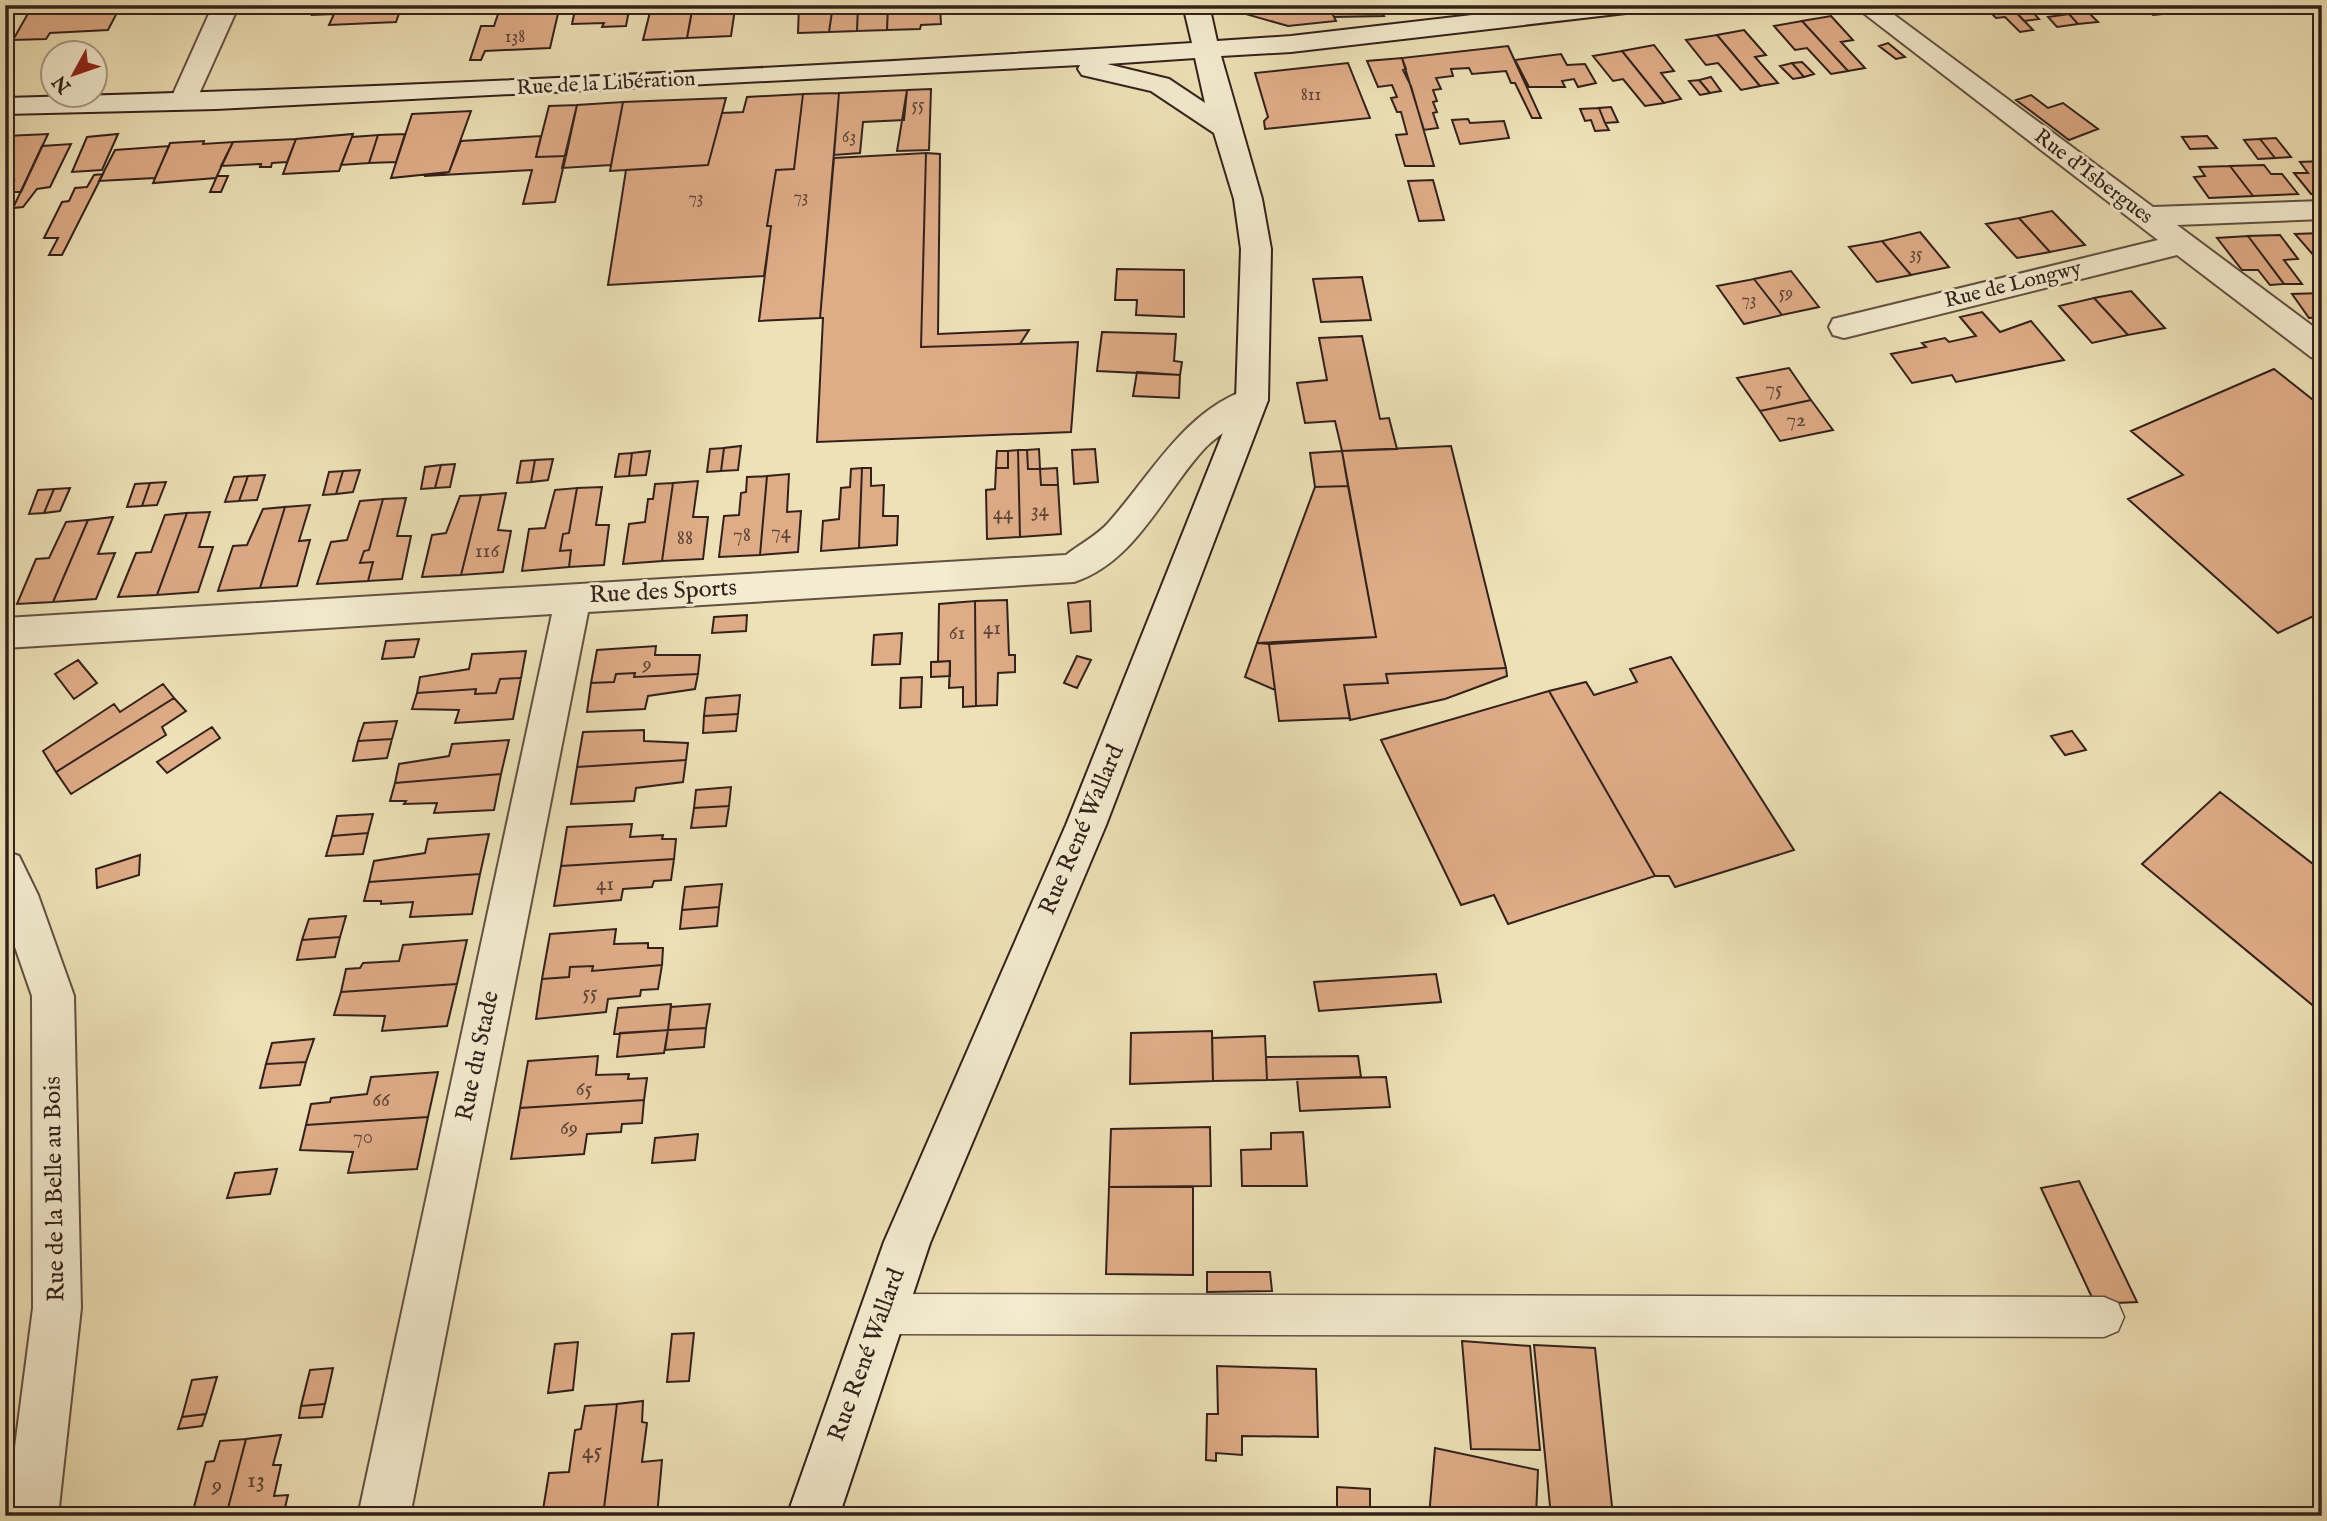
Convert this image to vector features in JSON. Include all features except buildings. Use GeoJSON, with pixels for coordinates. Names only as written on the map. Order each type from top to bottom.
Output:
{"type":"FeatureCollection","features":[{"type":"Feature","properties":{"kind":"main road"},"geometry":{"type":"LineString","coordinates":[[181,103],[226,5]]}},
{"type":"Feature","properties":{"kind":"main road","name":"Rue René Wallard"},"geometry":{"type":"LineString","coordinates":[[813,1516],[907,1242],[1086,825],[1252,400],[1256,249],[1248,199],[1196,5]]}},
{"type":"Feature","properties":{"kind":"main road","name":"Rue de la Libération"},"geometry":{"type":"LineString","coordinates":[[5,107],[181,103],[784,76],[978,64],[1291,44],[1626,5]]}},
{"type":"Feature","properties":{"kind":"main road","name":"Rue d'Isbergues"},"geometry":{"type":"LineString","coordinates":[[1865,5],[2322,349]]}},
{"type":"Feature","properties":{"kind":"main road"},"geometry":{"type":"LineString","coordinates":[[978,64],[1047,72],[1090,69],[1128,75],[1160,85],[1228,130]]}},
{"type":"Feature","properties":{"kind":"main road"},"geometry":{"type":"LineString","coordinates":[[2146,217],[2322,210]]}},
{"type":"Feature","properties":{"kind":"main road","name":"Rue de Longwy"},"geometry":{"type":"LineString","coordinates":[[1844,327],[2182,244]]}},
{"type":"Feature","properties":{"kind":"main road","name":"Rue des Sports"},"geometry":{"type":"LineString","coordinates":[[5,633],[1074,568],[1119,534],[1195,438],[1252,400]]}},
{"type":"Feature","properties":{"kind":"main road","name":"Rue du Stade"},"geometry":{"type":"LineString","coordinates":[[384,1516],[573,597]]}},
{"type":"Feature","properties":{"kind":"main road","name":"Rue de la Belle au Bois"},"geometry":{"type":"LineString","coordinates":[[5,869],[18,895],[53,996],[58,1308],[32,1516]]}},
{"type":"Feature","properties":{"kind":"lane"},"geometry":{"type":"LineString","coordinates":[[881,1314],[2104,1317]]}}]}
